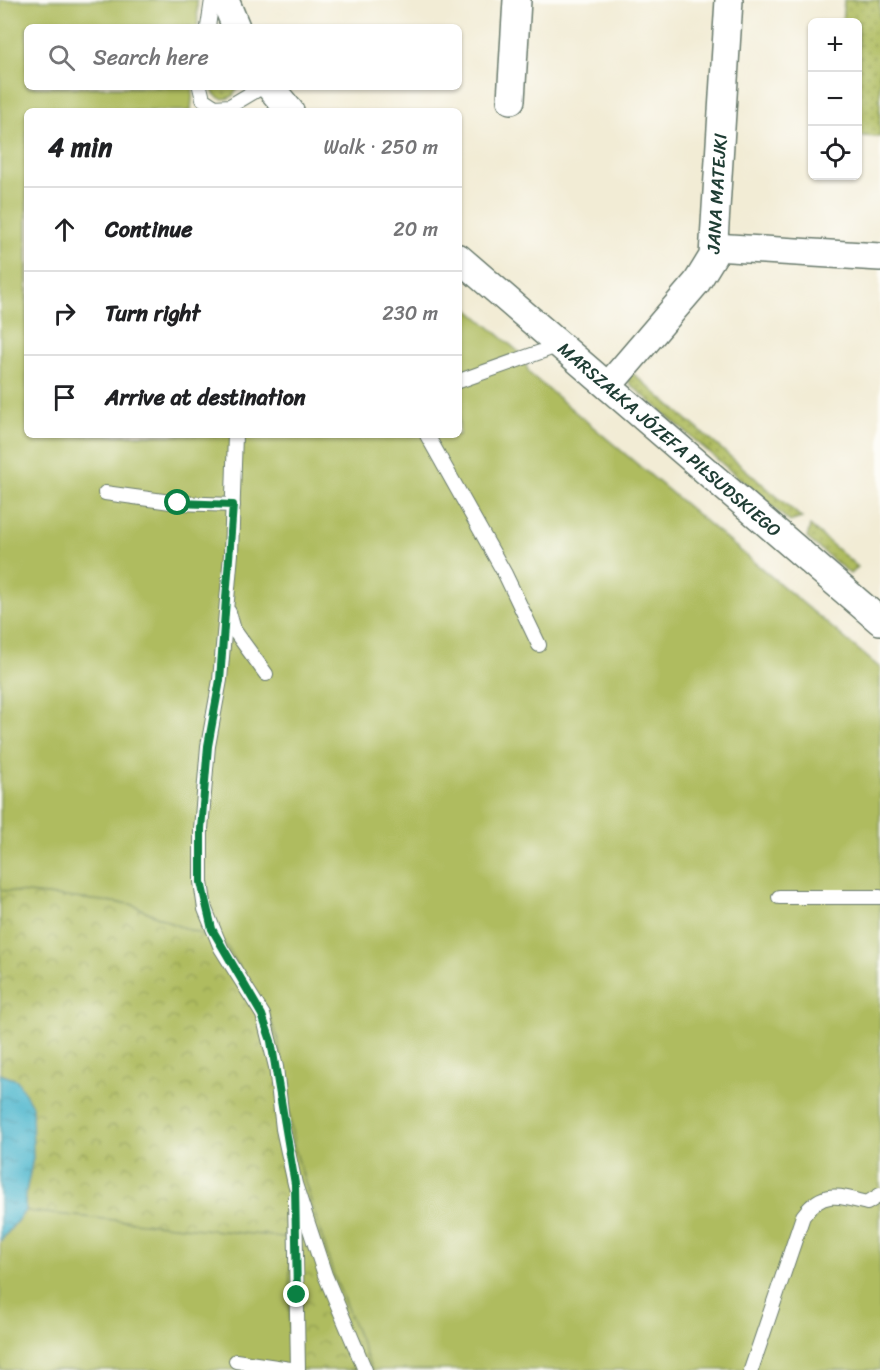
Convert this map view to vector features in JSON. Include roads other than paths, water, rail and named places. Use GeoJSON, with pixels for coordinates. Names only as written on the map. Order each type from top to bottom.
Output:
{"type":"FeatureCollection","features":[{"type":"Feature","properties":{"kind":"street"},"geometry":{"type":"LineString","coordinates":[[225,0],[235,24]]}},
{"type":"Feature","properties":{"kind":"street"},"geometry":{"type":"LineString","coordinates":[[511,100],[517,0]]}},
{"type":"Feature","properties":{"kind":"street","name":"JANA MATEJKI"},"geometry":{"type":"LineString","coordinates":[[608,386],[697,282],[708,266],[714,247],[729,0]]}},
{"type":"Feature","properties":{"kind":"street"},"geometry":{"type":"LineString","coordinates":[[272,90],[288,108]]}},
{"type":"Feature","properties":{"kind":"street"},"geometry":{"type":"LineString","coordinates":[[714,247],[880,257]]}},
{"type":"Feature","properties":{"kind":"street","name":"MARSZAŁKA JÓZEFA PIŁSUDSKIEGO"},"geometry":{"type":"LineString","coordinates":[[462,261],[880,621]]}},
{"type":"Feature","properties":{"kind":"lane"},"geometry":{"type":"LineString","coordinates":[[208,24],[212,0]]}},
{"type":"Feature","properties":{"kind":"lane"},"geometry":{"type":"LineString","coordinates":[[201,90],[203,99],[215,108],[231,108],[258,90]]}},
{"type":"Feature","properties":{"kind":"lane"},"geometry":{"type":"LineString","coordinates":[[462,380],[560,345]]}},
{"type":"Feature","properties":{"kind":"lane"},"geometry":{"type":"LineString","coordinates":[[235,438],[227,604],[220,680],[208,746],[201,829],[201,882],[212,929],[262,1015],[268,1032],[295,1184],[325,1275],[364,1370]]}},
{"type":"Feature","properties":{"kind":"lane"},"geometry":{"type":"LineString","coordinates":[[429,438],[505,574],[539,645]]}},
{"type":"Feature","properties":{"kind":"lane"},"geometry":{"type":"LineString","coordinates":[[105,493],[178,503],[233,505]]}},
{"type":"Feature","properties":{"kind":"lane"},"geometry":{"type":"LineString","coordinates":[[227,604],[234,630],[266,674]]}},
{"type":"Feature","properties":{"kind":"lane"},"geometry":{"type":"LineString","coordinates":[[779,897],[880,897]]}},
{"type":"Feature","properties":{"kind":"lane"},"geometry":{"type":"LineString","coordinates":[[236,1361],[298,1370],[295,1184]]}},
{"type":"Feature","properties":{"kind":"lane"},"geometry":{"type":"LineString","coordinates":[[751,1370],[803,1216],[812,1204],[825,1197],[841,1196],[867,1203],[880,1195]]}},
{"type":"Feature","properties":{"kind":"water"},"geometry":{"type":"Polygon","coordinates":[[[0,1074],[17,1080],[32,1106],[33,1158],[25,1196],[25,1211],[0,1242],[0,1074]]]}}]}
